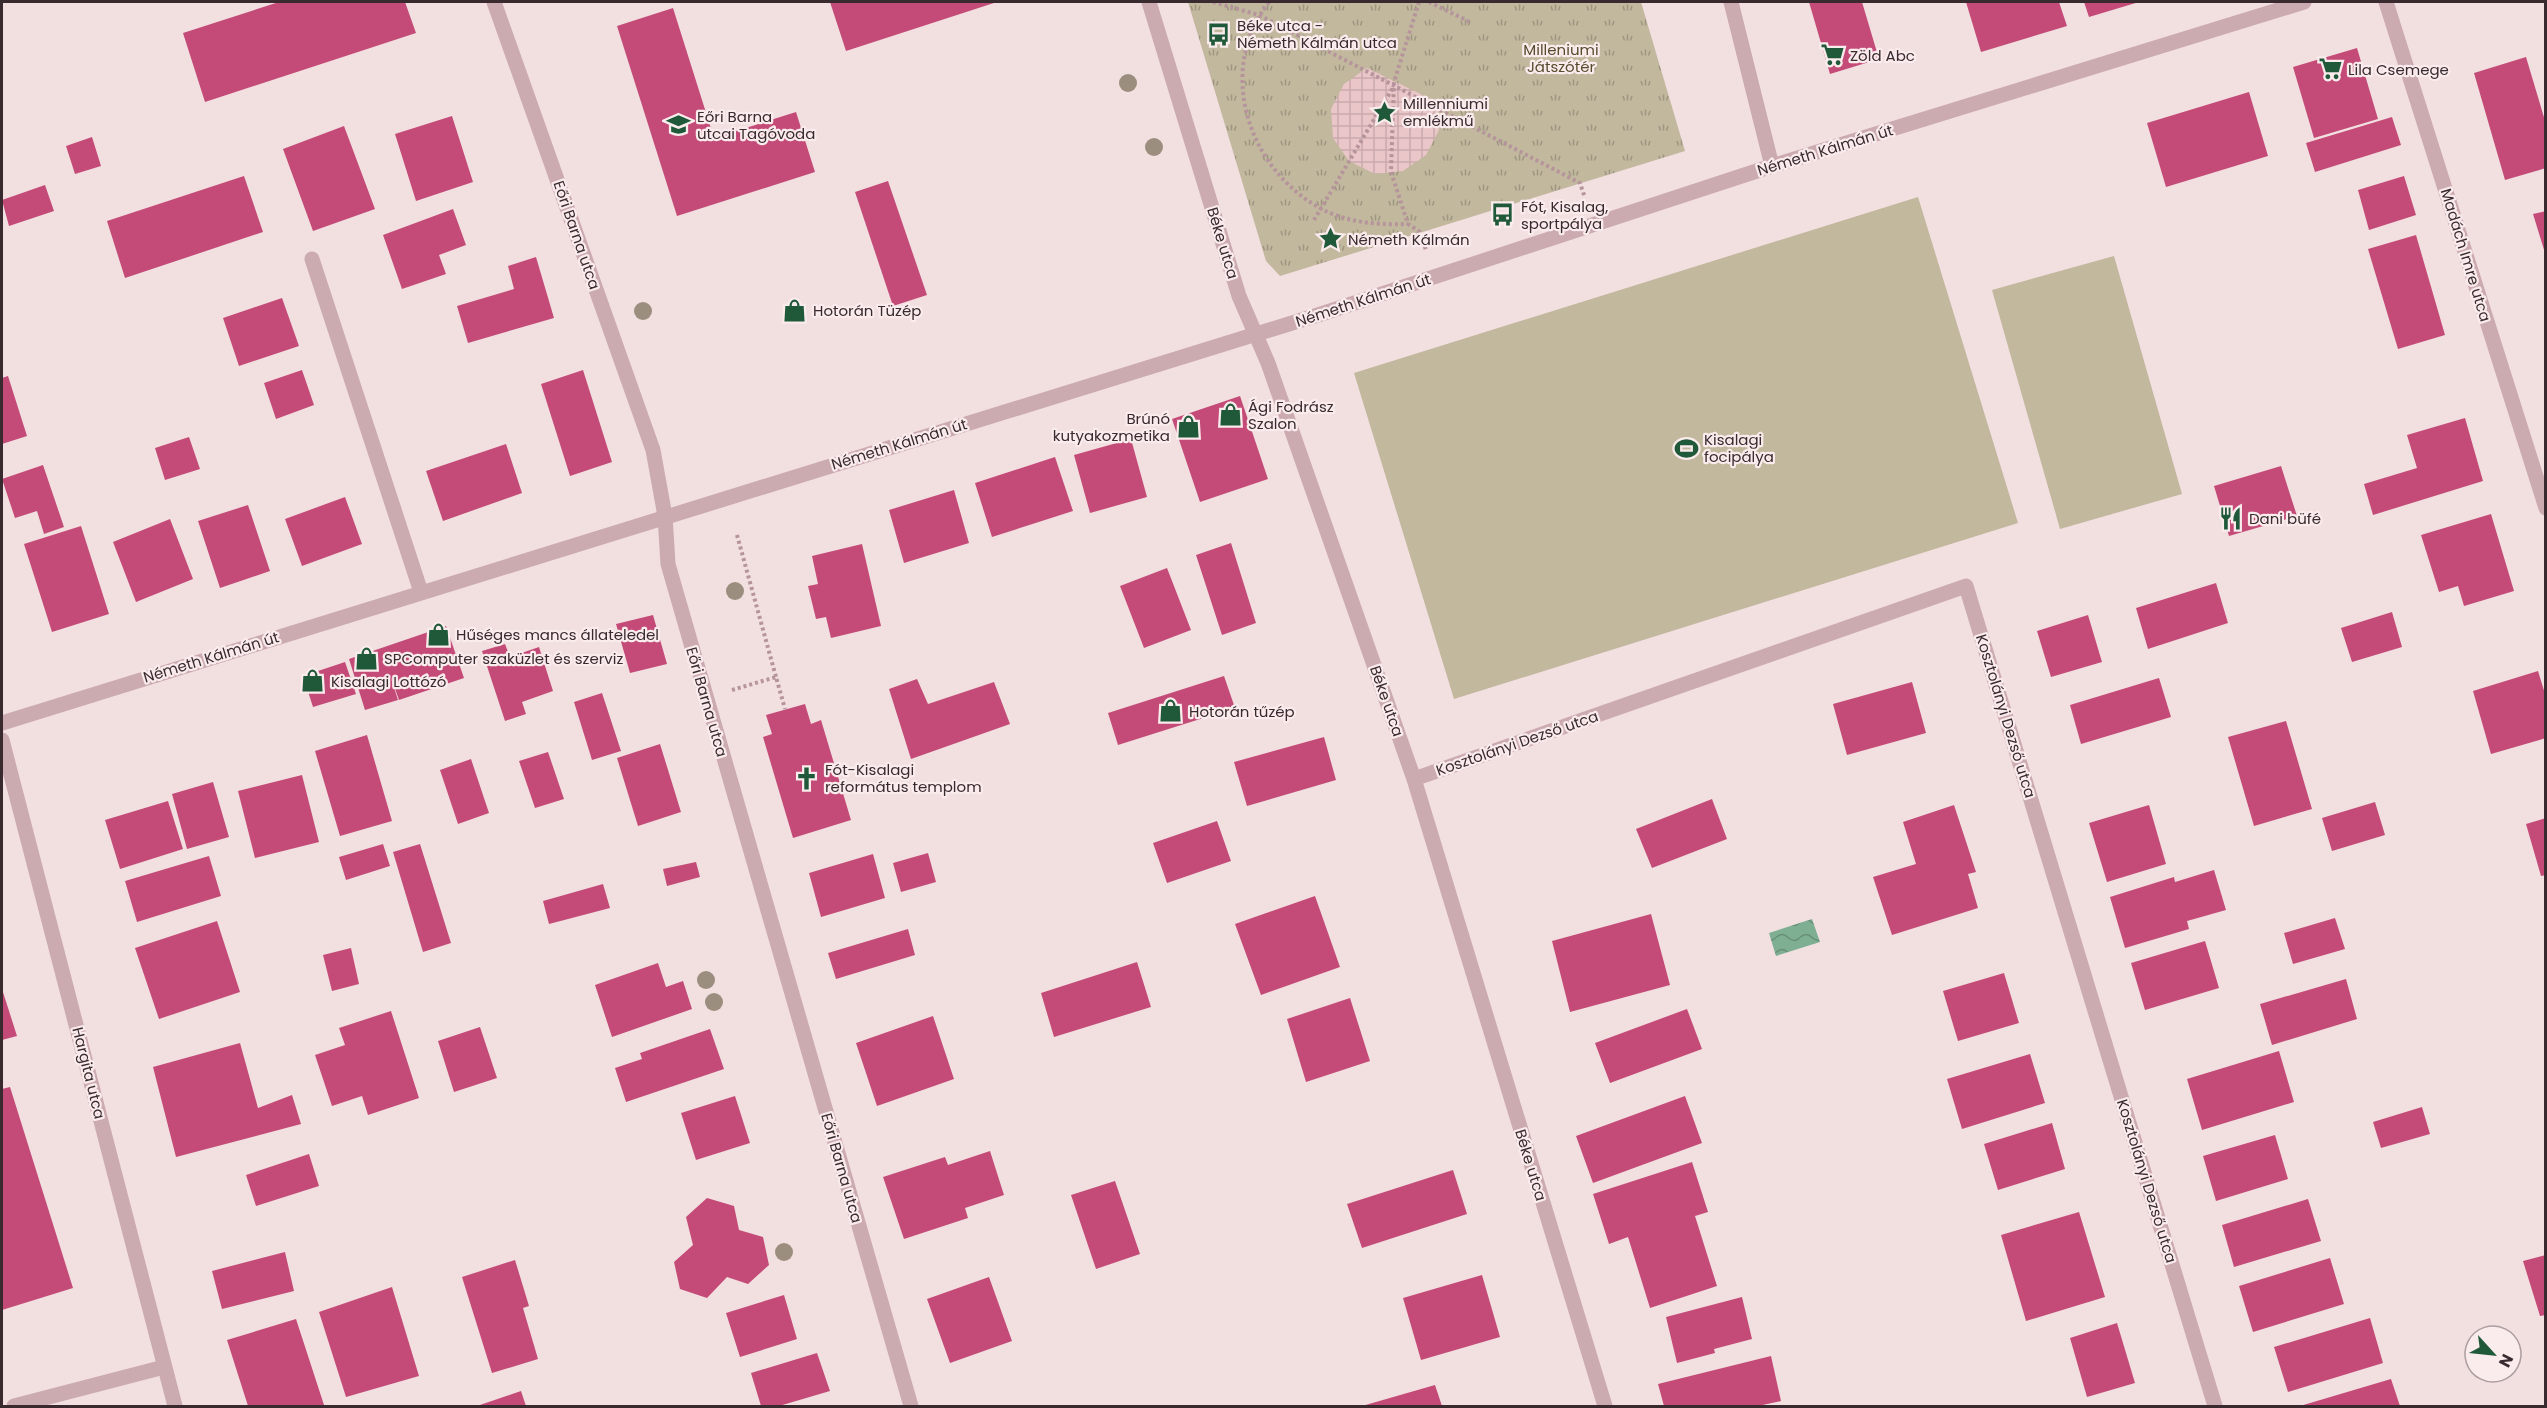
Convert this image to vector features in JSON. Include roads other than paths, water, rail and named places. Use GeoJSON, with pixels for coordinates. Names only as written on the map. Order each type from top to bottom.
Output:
{"type":"FeatureCollection","features":[{"type":"Feature","properties":{"kind":"street","name":"Eőri Barna utca"},"geometry":{"type":"LineString","coordinates":[[494,2],[653,450],[665,516],[668,564],[911,1407]]}},
{"type":"Feature","properties":{"kind":"street","name":"Béke utca"},"geometry":{"type":"LineString","coordinates":[[1149,2],[1239,296],[1268,363],[1414,779],[1605,1407]]}},
{"type":"Feature","properties":{"kind":"street"},"geometry":{"type":"LineString","coordinates":[[1731,2],[1772,166]]}},
{"type":"Feature","properties":{"kind":"street","name":"Németh Kálmán út"},"geometry":{"type":"LineString","coordinates":[[2,723],[1255,334],[1772,166],[2304,2]]}},
{"type":"Feature","properties":{"kind":"street","name":"Madách Imre utca"},"geometry":{"type":"LineString","coordinates":[[2386,2],[2546,508]]}},
{"type":"Feature","properties":{"kind":"street"},"geometry":{"type":"LineString","coordinates":[[312,259],[421,592]]}},
{"type":"Feature","properties":{"kind":"street","name":"Kosztolányi Dezső utca"},"geometry":{"type":"LineString","coordinates":[[1414,779],[1966,586],[2215,1407]]}},
{"type":"Feature","properties":{"kind":"street","name":"Hargita utca"},"geometry":{"type":"LineString","coordinates":[[2,740],[175,1407]]}},
{"type":"Feature","properties":{"kind":"street"},"geometry":{"type":"LineString","coordinates":[[14,1407],[165,1367]]}},
{"type":"Feature","properties":{"kind":"water"},"geometry":{"type":"Polygon","coordinates":[[[1812,919],[1820,942],[1776,956],[1769,933],[1812,919]]]}},
{"type":"Feature","properties":{"kind":"place","name":"Béke utca - Németh Kálmán utca"},"geometry":{"type":"Point","coordinates":[1219,34]}},
{"type":"Feature","properties":{"kind":"place","name":"Zöld Abc"},"geometry":{"type":"Point","coordinates":[1832,55]}},
{"type":"Feature","properties":{"kind":"place","name":"Lila Csemege"},"geometry":{"type":"Point","coordinates":[2330,69]}},
{"type":"Feature","properties":{"kind":"place","name":"Millenniumi emlékmű"},"geometry":{"type":"Point","coordinates":[1385,112]}},
{"type":"Feature","properties":{"kind":"place","name":"Eőri Barna utcai Tagóvoda"},"geometry":{"type":"Point","coordinates":[679,125]}},
{"type":"Feature","properties":{"kind":"place","name":"Fót, Kisalag, sportpálya"},"geometry":{"type":"Point","coordinates":[1503,215]}},
{"type":"Feature","properties":{"kind":"place","name":"Németh Kálmán"},"geometry":{"type":"Point","coordinates":[1330,239]}},
{"type":"Feature","properties":{"kind":"place","name":"Hotorán Tüzép"},"geometry":{"type":"Point","coordinates":[795,310]}},
{"type":"Feature","properties":{"kind":"place","name":"Ági Fodrász Szalon"},"geometry":{"type":"Point","coordinates":[1230,415]}},
{"type":"Feature","properties":{"kind":"place","name":"Brúnó kutyakozmetika"},"geometry":{"type":"Point","coordinates":[1188,427]}},
{"type":"Feature","properties":{"kind":"place","name":"Kisalagi focipálya"},"geometry":{"type":"Point","coordinates":[1686,448]}},
{"type":"Feature","properties":{"kind":"place","name":"Dani büfé"},"geometry":{"type":"Point","coordinates":[2231,518]}},
{"type":"Feature","properties":{"kind":"place","name":"Hűséges mancs állateledel"},"geometry":{"type":"Point","coordinates":[438,634]}},
{"type":"Feature","properties":{"kind":"place","name":"SPComputer szaküzlet és szerviz"},"geometry":{"type":"Point","coordinates":[366,658]}},
{"type":"Feature","properties":{"kind":"place","name":"Kisalagi Lottózó"},"geometry":{"type":"Point","coordinates":[313,681]}},
{"type":"Feature","properties":{"kind":"place","name":"Hotorán tűzép"},"geometry":{"type":"Point","coordinates":[1171,711]}},
{"type":"Feature","properties":{"kind":"place","name":"Fót-Kisalagi református templom"},"geometry":{"type":"Point","coordinates":[807,778]}},
{"type":"Feature","properties":{"kind":"park label","name":"Milleniumi Játszótér"},"geometry":{"type":"Point","coordinates":[1561,58]}}]}
